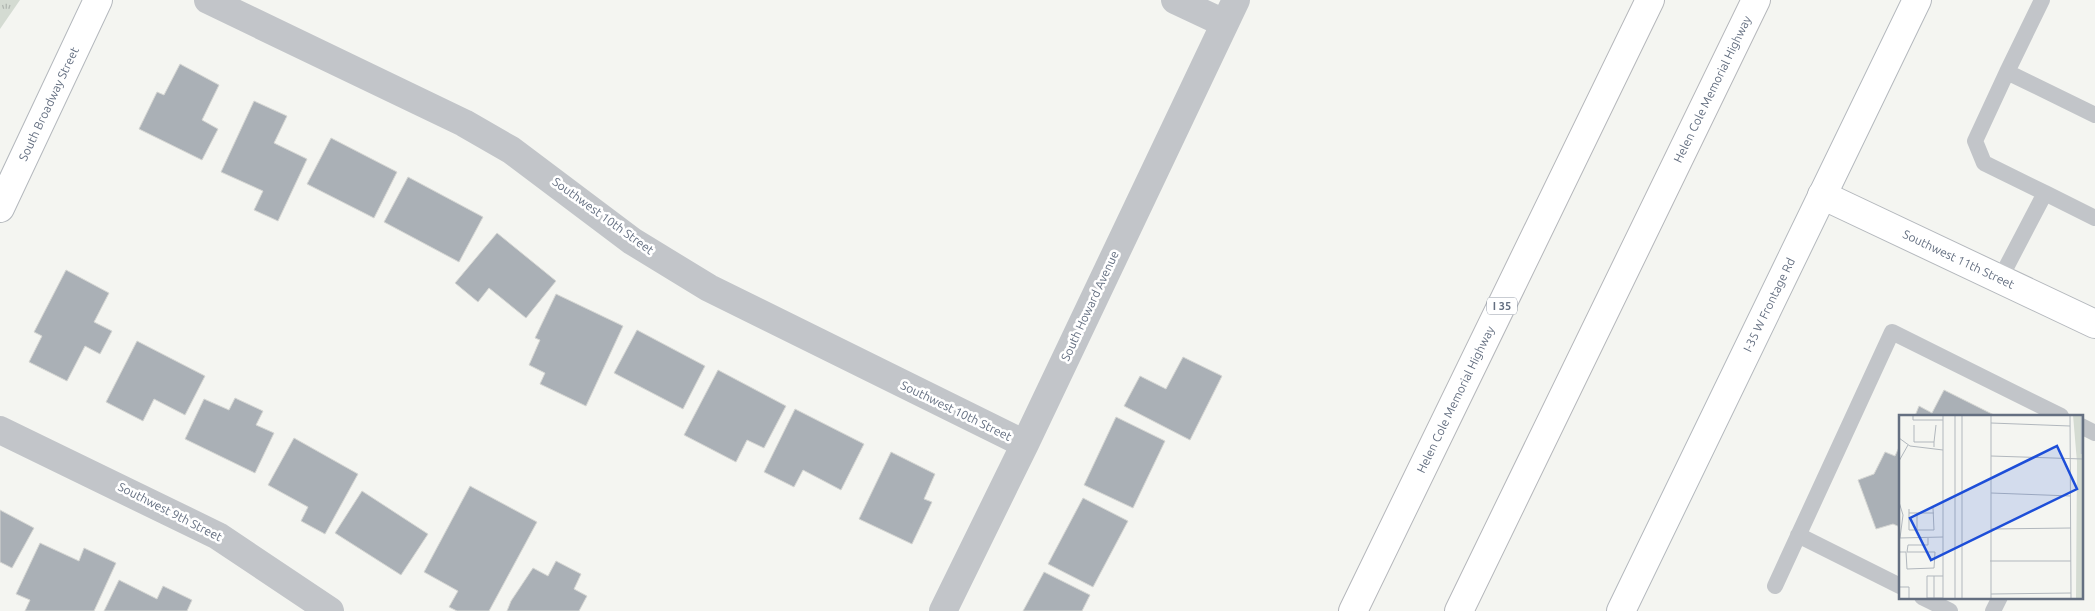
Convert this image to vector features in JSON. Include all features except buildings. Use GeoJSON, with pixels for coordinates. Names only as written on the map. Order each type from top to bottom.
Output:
{"type":"FeatureCollection","features":[{"type":"Feature","properties":{"kind":"main road","name":"South Broadway Street"},"geometry":{"type":"LineString","coordinates":[[0,208],[98,0]]}},
{"type":"Feature","properties":{"kind":"main road","name":"Helen Cole Memorial Highway"},"geometry":{"type":"LineString","coordinates":[[1353,611],[1650,0]]}},
{"type":"Feature","properties":{"kind":"main road","name":"Helen Cole Memorial Highway"},"geometry":{"type":"LineString","coordinates":[[1459,611],[1756,0]]}},
{"type":"Feature","properties":{"kind":"main road","name":"I-35 W Frontage Rd"},"geometry":{"type":"LineString","coordinates":[[1621,611],[1918,0]]}},
{"type":"Feature","properties":{"kind":"main road","name":"Southwest 11th Street"},"geometry":{"type":"LineString","coordinates":[[1822,195],[2095,324]]}},
{"type":"Feature","properties":{"kind":"street","name":"Southwest 10th Street"},"geometry":{"type":"LineString","coordinates":[[208,0],[464,123],[511,150],[632,240],[709,288],[1025,444]]}},
{"type":"Feature","properties":{"kind":"street"},"geometry":{"type":"LineString","coordinates":[[1175,0],[1230,12]]}},
{"type":"Feature","properties":{"kind":"street","name":"South Howard Avenue"},"geometry":{"type":"LineString","coordinates":[[943,611],[1025,444],[1230,12]]}},
{"type":"Feature","properties":{"kind":"street","name":"Southwest 9th Street"},"geometry":{"type":"LineString","coordinates":[[0,430],[218,536],[330,611]]}},
{"type":"Feature","properties":{"kind":"lane"},"geometry":{"type":"LineString","coordinates":[[2042,0],[1974,141],[1984,163],[2095,218]]}},
{"type":"Feature","properties":{"kind":"lane"},"geometry":{"type":"LineString","coordinates":[[2007,72],[2095,115]]}},
{"type":"Feature","properties":{"kind":"lane"},"geometry":{"type":"LineString","coordinates":[[2000,279],[2045,194]]}},
{"type":"Feature","properties":{"kind":"lane"},"geometry":{"type":"LineString","coordinates":[[1775,586],[1892,332],[2059,415]]}},
{"type":"Feature","properties":{"kind":"lane"},"geometry":{"type":"LineString","coordinates":[[1798,535],[1899,586]]}},
{"type":"Feature","properties":{"kind":"lane"},"geometry":{"type":"LineString","coordinates":[[1924,598],[1950,611]]}},
{"type":"Feature","properties":{"kind":"lane"},"geometry":{"type":"LineString","coordinates":[[1993,611],[2000,598]]}},
{"type":"Feature","properties":{"kind":"green space"},"geometry":{"type":"Polygon","coordinates":[[[0,0],[20,0],[0,29],[0,0]]]}}]}
